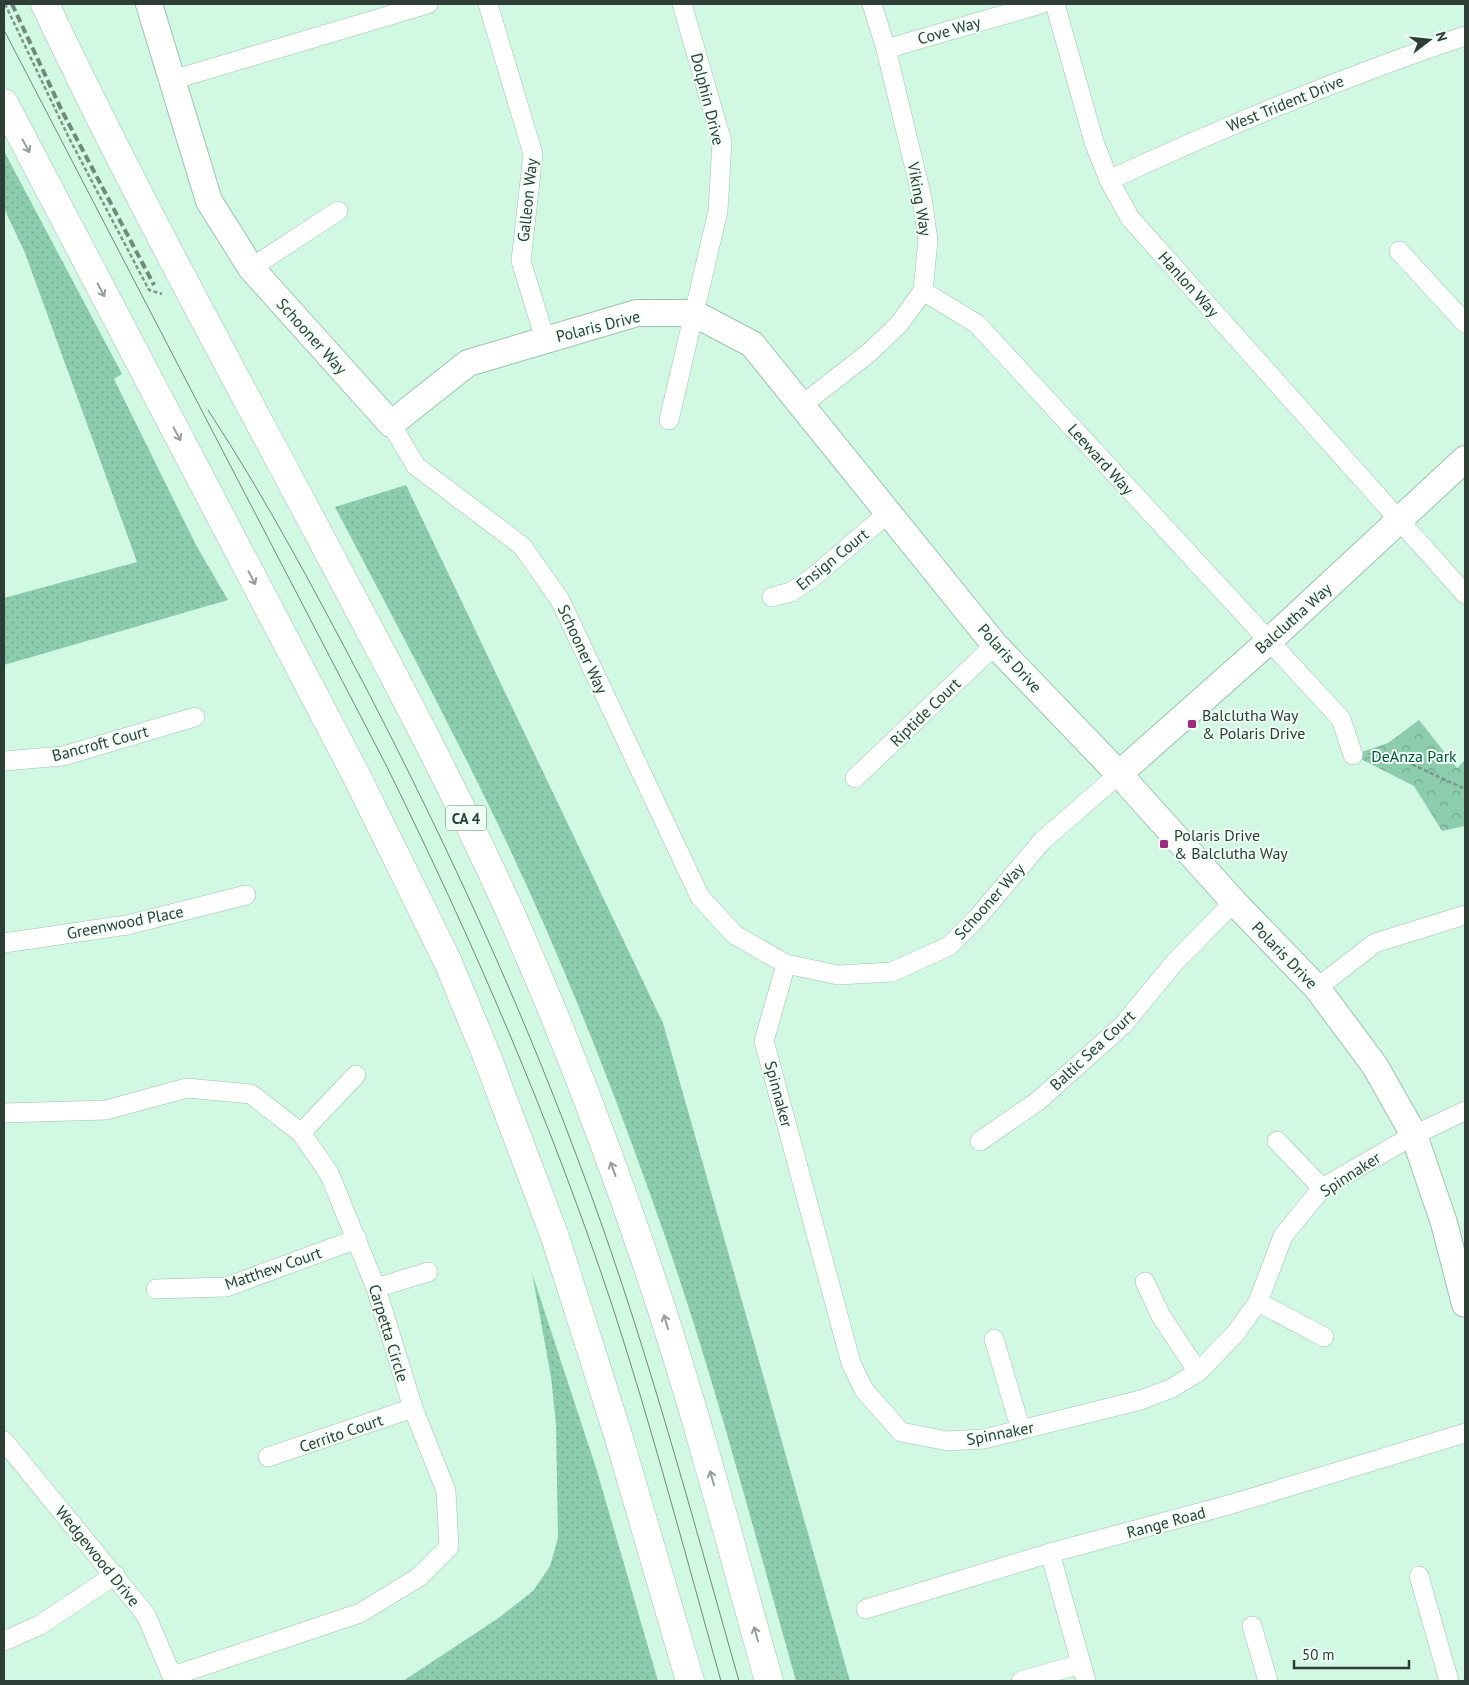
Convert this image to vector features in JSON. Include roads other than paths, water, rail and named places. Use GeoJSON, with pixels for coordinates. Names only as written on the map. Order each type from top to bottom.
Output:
{"type":"FeatureCollection","features":[{"type":"Feature","properties":{"kind":"highway","name":"CA 4"},"geometry":{"type":"LineString","coordinates":[[45,4],[131,178],[386,662],[471,829],[512,916],[591,1110],[659,1299],[688,1394],[769,1681]]}},
{"type":"Feature","properties":{"kind":"highway"},"geometry":{"type":"LineString","coordinates":[[4,103],[356,775],[448,962],[521,1145],[572,1290],[618,1435],[690,1681]]}},
{"type":"Feature","properties":{"kind":"street","name":"Schooner Way"},"geometry":{"type":"LineString","coordinates":[[149,4],[209,202],[251,268],[391,424],[416,466],[522,546],[560,600],[700,897],[735,935],[786,964],[838,975],[892,972],[949,946],[979,916],[1042,841],[1119,774]]}},
{"type":"Feature","properties":{"kind":"street"},"geometry":{"type":"LineString","coordinates":[[172,80],[428,4]]}},
{"type":"Feature","properties":{"kind":"street","name":"Galleon Way"},"geometry":{"type":"LineString","coordinates":[[488,4],[533,154],[521,261],[545,339]]}},
{"type":"Feature","properties":{"kind":"street","name":"Dolphin Drive"},"geometry":{"type":"LineString","coordinates":[[669,420],[718,210],[722,142],[682,4]]}},
{"type":"Feature","properties":{"kind":"street","name":"Viking Way"},"geometry":{"type":"LineString","coordinates":[[872,4],[886,49],[922,198],[928,240],[923,291]]}},
{"type":"Feature","properties":{"kind":"street","name":"Cove Way"},"geometry":{"type":"LineString","coordinates":[[886,49],[1041,4]]}},
{"type":"Feature","properties":{"kind":"street","name":"Hanlon Way"},"geometry":{"type":"LineString","coordinates":[[1055,4],[1094,142],[1109,180],[1130,218],[1465,594]]}},
{"type":"Feature","properties":{"kind":"street","name":"West Trident Drive"},"geometry":{"type":"LineString","coordinates":[[1109,180],[1219,129],[1378,65],[1465,36]]}},
{"type":"Feature","properties":{"kind":"street"},"geometry":{"type":"LineString","coordinates":[[251,268],[338,211]]}},
{"type":"Feature","properties":{"kind":"street"},"geometry":{"type":"LineString","coordinates":[[1399,251],[1465,323]]}},
{"type":"Feature","properties":{"kind":"street"},"geometry":{"type":"LineString","coordinates":[[802,405],[870,352],[899,324],[923,291]]}},
{"type":"Feature","properties":{"kind":"street","name":"Leeward Way"},"geometry":{"type":"LineString","coordinates":[[923,291],[977,324],[1268,642],[1341,719],[1353,755]]}},
{"type":"Feature","properties":{"kind":"street","name":"Polaris Drive"},"geometry":{"type":"LineString","coordinates":[[391,424],[468,363],[638,313],[693,313],[752,344],[995,645],[1119,774],[1234,902],[1317,988],[1375,1066],[1414,1135],[1444,1222],[1465,1304]]}},
{"type":"Feature","properties":{"kind":"street","name":"Balclutha Way"},"geometry":{"type":"LineString","coordinates":[[1119,774],[1268,642],[1465,459]]}},
{"type":"Feature","properties":{"kind":"street","name":"Ensign Court"},"geometry":{"type":"LineString","coordinates":[[772,597],[791,592],[812,578],[888,513]]}},
{"type":"Feature","properties":{"kind":"street","name":"Riptide Court"},"geometry":{"type":"LineString","coordinates":[[855,778],[995,645]]}},
{"type":"Feature","properties":{"kind":"street","name":"Bancroft Court"},"geometry":{"type":"LineString","coordinates":[[4,760],[64,756],[195,717]]}},
{"type":"Feature","properties":{"kind":"street","name":"Greenwood Place"},"geometry":{"type":"LineString","coordinates":[[4,943],[127,925],[246,895]]}},
{"type":"Feature","properties":{"kind":"street","name":"Baltic Sea Court"},"geometry":{"type":"LineString","coordinates":[[980,1141],[1038,1101],[1123,1025],[1175,962],[1234,902]]}},
{"type":"Feature","properties":{"kind":"street"},"geometry":{"type":"LineString","coordinates":[[1317,988],[1375,943],[1465,915]]}},
{"type":"Feature","properties":{"kind":"street","name":"Spinnaker"},"geometry":{"type":"LineString","coordinates":[[786,964],[764,1041],[851,1363],[864,1390],[901,1432],[948,1441],[984,1439],[1141,1400],[1172,1388],[1198,1372],[1236,1334],[1258,1302],[1283,1236],[1322,1188],[1414,1135],[1465,1111]]}},
{"type":"Feature","properties":{"kind":"street"},"geometry":{"type":"LineString","coordinates":[[301,1133],[356,1075]]}},
{"type":"Feature","properties":{"kind":"street","name":"Carpetta Circle"},"geometry":{"type":"LineString","coordinates":[[4,1113],[106,1110],[187,1088],[251,1094],[301,1133],[329,1173],[357,1239],[376,1288],[413,1408],[446,1492],[449,1547],[418,1577],[360,1613],[174,1679]]}},
{"type":"Feature","properties":{"kind":"street"},"geometry":{"type":"LineString","coordinates":[[1276,1142],[1322,1188]]}},
{"type":"Feature","properties":{"kind":"street","name":"Matthew Court"},"geometry":{"type":"LineString","coordinates":[[156,1290],[226,1287],[357,1239]]}},
{"type":"Feature","properties":{"kind":"street"},"geometry":{"type":"LineString","coordinates":[[376,1288],[428,1272]]}},
{"type":"Feature","properties":{"kind":"street"},"geometry":{"type":"LineString","coordinates":[[1146,1282],[1161,1316],[1198,1372]]}},
{"type":"Feature","properties":{"kind":"street"},"geometry":{"type":"LineString","coordinates":[[1258,1302],[1324,1338]]}},
{"type":"Feature","properties":{"kind":"street"},"geometry":{"type":"LineString","coordinates":[[994,1340],[1021,1430]]}},
{"type":"Feature","properties":{"kind":"street","name":"Cerrito Court"},"geometry":{"type":"LineString","coordinates":[[268,1457],[413,1408]]}},
{"type":"Feature","properties":{"kind":"street","name":"Range Road"},"geometry":{"type":"LineString","coordinates":[[866,1609],[1050,1554],[1232,1504],[1465,1433]]}},
{"type":"Feature","properties":{"kind":"street","name":"Wedgewood Drive"},"geometry":{"type":"LineString","coordinates":[[4,1441],[146,1615],[174,1679]]}},
{"type":"Feature","properties":{"kind":"street"},"geometry":{"type":"LineString","coordinates":[[1021,1681],[1084,1673],[1050,1554]]}},
{"type":"Feature","properties":{"kind":"street"},"geometry":{"type":"LineString","coordinates":[[4,1641],[40,1625],[115,1575]]}},
{"type":"Feature","properties":{"kind":"street"},"geometry":{"type":"LineString","coordinates":[[1419,1576],[1449,1681]]}},
{"type":"Feature","properties":{"kind":"street"},"geometry":{"type":"LineString","coordinates":[[1252,1626],[1268,1681]]}},
{"type":"Feature","properties":{"kind":"tram line"},"geometry":{"type":"LineString","coordinates":[[4,30],[386,765],[480,965],[564,1169],[613,1308],[656,1447],[721,1681]]}},
{"type":"Feature","properties":{"kind":"tram line"},"geometry":{"type":"LineString","coordinates":[[208,410],[271,512],[366,688],[452,861],[530,1037],[601,1221],[623,1286],[664,1417],[739,1681]]}},
{"type":"Feature","properties":{"kind":"railway"},"geometry":{"type":"LineString","coordinates":[[12,4],[62,111],[154,285]]}},
{"type":"Feature","properties":{"kind":"place","name":"Balclutha Way & Polaris Drive"},"geometry":{"type":"Point","coordinates":[1192,724]}},
{"type":"Feature","properties":{"kind":"place","name":"Polaris Drive & Balclutha Way"},"geometry":{"type":"Point","coordinates":[1164,844]}},
{"type":"Feature","properties":{"kind":"park label","name":"DeAnza Park"},"geometry":{"type":"Point","coordinates":[1414,756]}}]}
